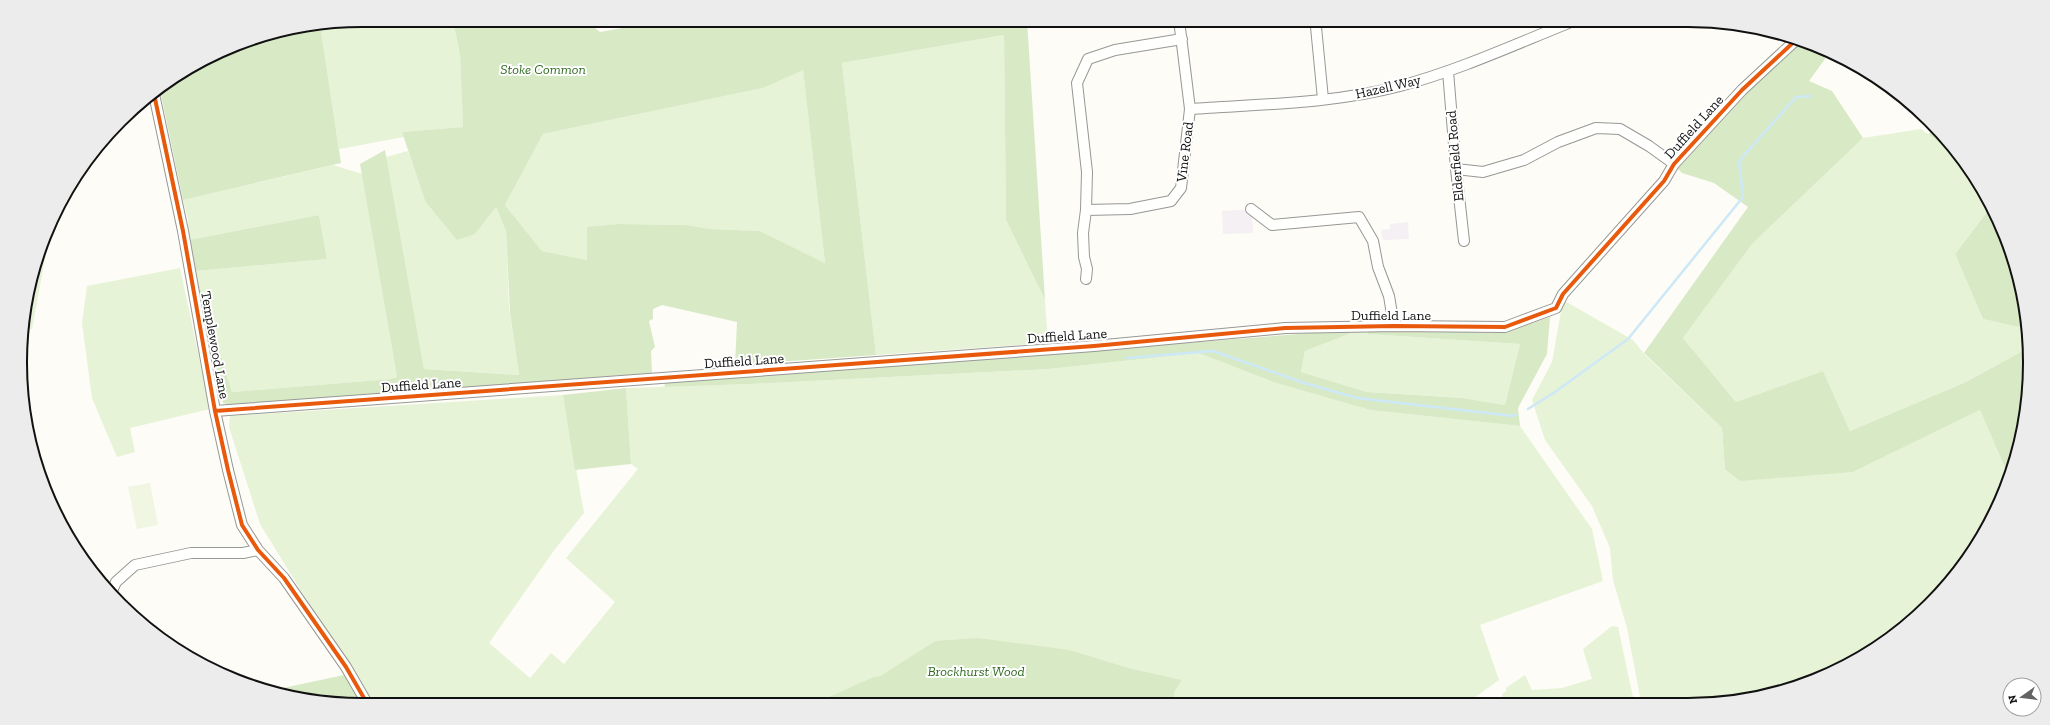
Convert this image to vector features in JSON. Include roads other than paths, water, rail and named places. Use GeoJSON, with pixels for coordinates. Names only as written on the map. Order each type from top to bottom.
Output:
{"type":"FeatureCollection","features":[{"type":"Feature","properties":{"kind":"street","name":"Vine Road"},"geometry":{"type":"LineString","coordinates":[[1086,210],[1130,210],[1171,201],[1181,188],[1190,109],[1180,27]]}},
{"type":"Feature","properties":{"kind":"street"},"geometry":{"type":"LineString","coordinates":[[1316,27],[1323,100]]}},
{"type":"Feature","properties":{"kind":"street","name":"Hazell Way"},"geometry":{"type":"LineString","coordinates":[[1190,109],[1323,100],[1363,94],[1400,86],[1448,71],[1558,27]]}},
{"type":"Feature","properties":{"kind":"street"},"geometry":{"type":"LineString","coordinates":[[1086,279],[1087,269],[1084,258],[1083,233],[1086,210],[1087,172],[1077,83],[1088,59],[1114,50],[1182,39]]}},
{"type":"Feature","properties":{"kind":"street","name":"Duffield Lane"},"geometry":{"type":"LineString","coordinates":[[215,411],[1094,346],[1285,328],[1394,326],[1505,327],[1556,308],[1563,294],[1664,181],[1674,164],[1742,90],[1792,44]]}},
{"type":"Feature","properties":{"kind":"street","name":"Elderfield Road"},"geometry":{"type":"LineString","coordinates":[[1448,71],[1456,169],[1464,241]]}},
{"type":"Feature","properties":{"kind":"street","name":"Templewood Lane"},"geometry":{"type":"LineString","coordinates":[[155,99],[183,231],[215,411],[242,525],[258,550],[284,578],[346,667],[364,698]]}},
{"type":"Feature","properties":{"kind":"street"},"geometry":{"type":"LineString","coordinates":[[1456,169],[1483,172],[1524,160],[1558,142],[1596,128],[1620,129],[1649,146],[1674,164]]}},
{"type":"Feature","properties":{"kind":"street"},"geometry":{"type":"LineString","coordinates":[[1251,209],[1272,225],[1359,217],[1373,241],[1378,266],[1389,296],[1394,326]]}},
{"type":"Feature","properties":{"kind":"street"},"geometry":{"type":"LineString","coordinates":[[113,587],[116,582],[135,564],[191,553],[243,553],[258,550]]}},
{"type":"Feature","properties":{"kind":"waterway"},"geometry":{"type":"LineString","coordinates":[[1528,409],[1555,392],[1628,339],[1743,197],[1739,161],[1796,97],[1811,96]]}},
{"type":"Feature","properties":{"kind":"waterway"},"geometry":{"type":"LineString","coordinates":[[1127,358],[1213,351],[1304,383],[1357,398],[1513,416],[1517,414]]}},
{"type":"Feature","properties":{"kind":"park label","name":"Stoke Common"},"geometry":{"type":"Point","coordinates":[543,69]}},
{"type":"Feature","properties":{"kind":"park label","name":"Brockhurst Wood"},"geometry":{"type":"Point","coordinates":[976,671]}}]}
